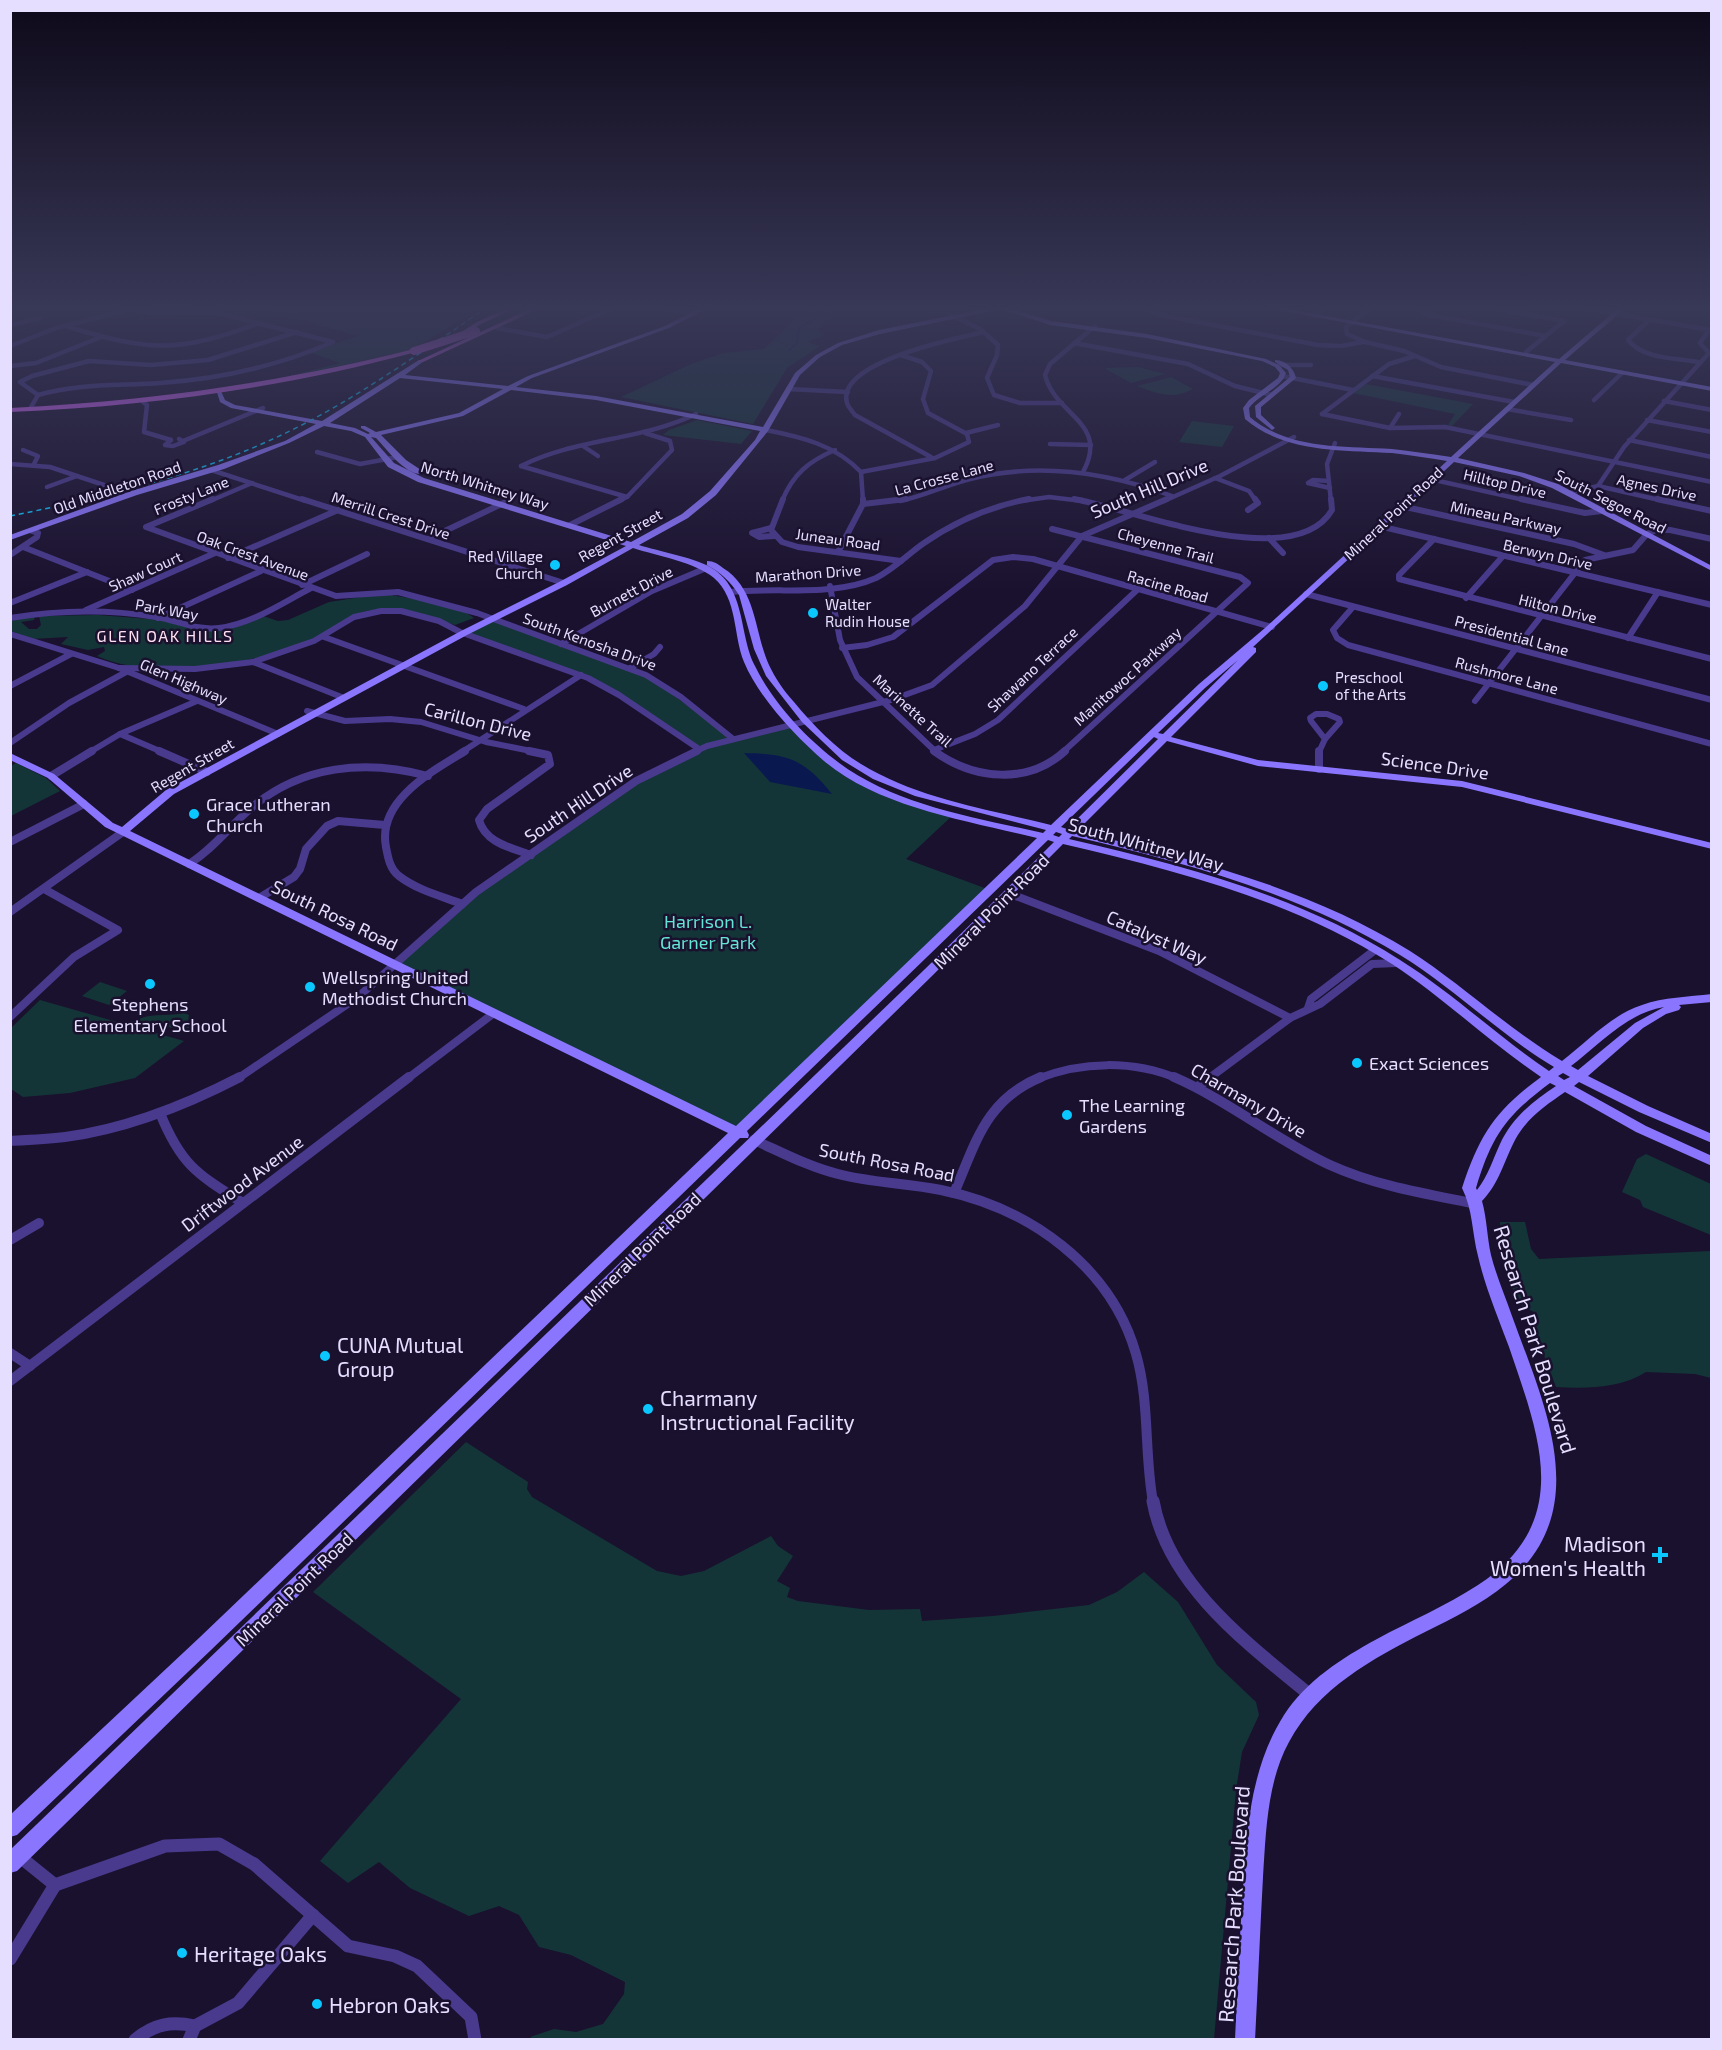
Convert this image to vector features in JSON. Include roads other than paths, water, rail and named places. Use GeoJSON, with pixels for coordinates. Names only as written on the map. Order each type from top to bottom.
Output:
{"type":"FeatureCollection","features":[{"type":"Feature","properties":{"kind":"main road"},"geometry":{"type":"LineString","coordinates":[[31,408],[123,401]]}},
{"type":"Feature","properties":{"kind":"main road"},"geometry":{"type":"LineString","coordinates":[[11,408],[55,408],[152,401]]}},
{"type":"Feature","properties":{"kind":"main road","name":"North Whitney Way"},"geometry":{"type":"LineString","coordinates":[[228,401],[233,407],[362,426],[377,434],[408,467],[428,476],[579,521],[634,541]]}},
{"type":"Feature","properties":{"kind":"main road","name":"Old Middleton Road"},"geometry":{"type":"LineString","coordinates":[[10,538],[134,493],[263,452],[330,421],[362,401]]}},
{"type":"Feature","properties":{"kind":"main road"},"geometry":{"type":"LineString","coordinates":[[367,436],[461,415],[488,401]]}},
{"type":"Feature","properties":{"kind":"main road"},"geometry":{"type":"LineString","coordinates":[[611,401],[761,429]]}},
{"type":"Feature","properties":{"kind":"main road","name":"Regent Street"},"geometry":{"type":"LineString","coordinates":[[123,832],[125,825],[156,796],[488,617],[561,582],[634,541],[685,516],[706,500],[761,429],[778,401]]}},
{"type":"Feature","properties":{"kind":"main road","name":"South Segoe Road"},"geometry":{"type":"LineString","coordinates":[[1253,401],[1248,405],[1247,418],[1263,431],[1334,445],[1452,458],[1529,477],[1573,493],[1607,510],[1712,569]]}},
{"type":"Feature","properties":{"kind":"main road","name":"South Segoe Road"},"geometry":{"type":"LineString","coordinates":[[1265,401],[1258,406],[1258,416],[1269,426],[1292,438]]}},
{"type":"Feature","properties":{"kind":"main road"},"geometry":{"type":"LineString","coordinates":[[107,402],[143,402]]}},
{"type":"Feature","properties":{"kind":"main road","name":"Mineral Point Road"},"geometry":{"type":"LineString","coordinates":[[13,1856],[1151,734],[1230,660],[1270,629],[1514,402]]}},
{"type":"Feature","properties":{"kind":"main road"},"geometry":{"type":"LineString","coordinates":[[55,408],[85,404]]}},
{"type":"Feature","properties":{"kind":"main road","name":"North Whitney Way"},"geometry":{"type":"LineString","coordinates":[[330,421],[367,436],[386,460],[397,470],[413,478],[570,525],[634,541]]}},
{"type":"Feature","properties":{"kind":"main road","name":"South Segoe Road"},"geometry":{"type":"LineString","coordinates":[[1650,533],[1712,562]]}},
{"type":"Feature","properties":{"kind":"main road","name":"South Whitney Way"},"geometry":{"type":"LineString","coordinates":[[634,541],[728,573],[742,590],[763,664],[784,695],[852,763],[887,782],[1049,833]]}},
{"type":"Feature","properties":{"kind":"main road","name":"South Whitney Way"},"geometry":{"type":"LineString","coordinates":[[710,566],[731,592],[748,661],[761,687],[816,749],[835,765],[877,789],[916,804],[1236,876],[1290,895],[1371,933],[1420,963],[1458,989],[1532,1047],[1577,1077],[1630,1104],[1712,1139]]}},
{"type":"Feature","properties":{"kind":"main road","name":"Mineral Point Road"},"geometry":{"type":"LineString","coordinates":[[10,1828],[745,1136],[1008,893],[1165,738],[1260,642],[1270,629]]}},
{"type":"Feature","properties":{"kind":"main road","name":"Science Drive"},"geometry":{"type":"LineString","coordinates":[[1151,734],[1245,761],[1462,784],[1712,846]]}},
{"type":"Feature","properties":{"kind":"main road","name":"South Rosa Road"},"geometry":{"type":"LineString","coordinates":[[10,756],[51,776],[109,825],[745,1136]]}},
{"type":"Feature","properties":{"kind":"main road","name":"South Whitney Way"},"geometry":{"type":"LineString","coordinates":[[1066,837],[1244,890],[1295,909],[1397,963],[1564,1085],[1627,1122],[1712,1161]]}},
{"type":"Feature","properties":{"kind":"main road"},"geometry":{"type":"LineString","coordinates":[[1375,950],[1384,949],[1430,978],[1458,989]]}},
{"type":"Feature","properties":{"kind":"main road"},"geometry":{"type":"LineString","coordinates":[[1550,1076],[1617,1022],[1633,1013],[1670,1001],[1684,1002],[1712,998]]}},
{"type":"Feature","properties":{"kind":"main road"},"geometry":{"type":"LineString","coordinates":[[1476,1202],[1485,1192],[1512,1133],[1535,1105],[1577,1077],[1655,1014],[1684,1002]]}},
{"type":"Feature","properties":{"kind":"main road","name":"Research Park Boulevard"},"geometry":{"type":"LineString","coordinates":[[1245,2040],[1260,1803],[1272,1756],[1292,1718],[1322,1683],[1362,1656],[1497,1581],[1528,1550],[1542,1522],[1551,1483],[1549,1446],[1485,1258],[1476,1202],[1469,1188],[1480,1150],[1487,1136],[1511,1106],[1550,1076]]}},
{"type":"Feature","properties":{"kind":"street"},"geometry":{"type":"LineString","coordinates":[[31,408],[35,401]]}},
{"type":"Feature","properties":{"kind":"street"},"geometry":{"type":"LineString","coordinates":[[847,401],[859,418],[931,457]]}},
{"type":"Feature","properties":{"kind":"street"},"geometry":{"type":"LineString","coordinates":[[922,401],[924,408],[940,420],[966,433],[998,425]]}},
{"type":"Feature","properties":{"kind":"street"},"geometry":{"type":"LineString","coordinates":[[1010,401],[1020,404],[1062,403],[1085,428],[1091,445],[1092,451],[1083,472]]}},
{"type":"Feature","properties":{"kind":"street"},"geometry":{"type":"LineString","coordinates":[[1339,401],[1322,414],[1390,428],[1445,427],[1712,482]]}},
{"type":"Feature","properties":{"kind":"street"},"geometry":{"type":"LineString","coordinates":[[1507,401],[1514,402]]}},
{"type":"Feature","properties":{"kind":"street"},"geometry":{"type":"LineString","coordinates":[[1573,493],[1598,486],[1607,475],[1612,462],[1629,440],[1664,401],[1712,410]]}},
{"type":"Feature","properties":{"kind":"street"},"geometry":{"type":"LineString","coordinates":[[143,402],[139,407],[144,420],[144,432],[169,441],[181,440],[260,410]]}},
{"type":"Feature","properties":{"kind":"street"},"geometry":{"type":"LineString","coordinates":[[1507,409],[1571,420]]}},
{"type":"Feature","properties":{"kind":"street"},"geometry":{"type":"LineString","coordinates":[[1390,428],[1393,420],[1399,414]]}},
{"type":"Feature","properties":{"kind":"street"},"geometry":{"type":"LineString","coordinates":[[627,497],[521,466],[552,453],[670,426],[694,415]]}},
{"type":"Feature","properties":{"kind":"street"},"geometry":{"type":"LineString","coordinates":[[1647,420],[1712,432]]}},
{"type":"Feature","properties":{"kind":"street"},"geometry":{"type":"LineString","coordinates":[[761,429],[811,440],[835,450],[850,460],[861,472],[862,504],[838,552]]}},
{"type":"Feature","properties":{"kind":"street"},"geometry":{"type":"LineString","coordinates":[[570,525],[627,497],[673,448],[670,441],[644,432]]}},
{"type":"Feature","properties":{"kind":"street"},"geometry":{"type":"LineString","coordinates":[[861,472],[902,466],[964,447],[969,441],[966,433]]}},
{"type":"Feature","properties":{"kind":"street","name":"South Hill Drive"},"geometry":{"type":"LineString","coordinates":[[10,1141],[67,1137],[160,1113],[216,1090],[262,1065],[341,1010],[397,965],[462,904],[624,789],[699,749],[732,738],[882,702],[921,690],[947,675],[1025,606],[1082,536],[1130,513],[1215,478],[1292,438]]}},
{"type":"Feature","properties":{"kind":"street"},"geometry":{"type":"LineString","coordinates":[[1629,440],[1712,456]]}},
{"type":"Feature","properties":{"kind":"street"},"geometry":{"type":"LineString","coordinates":[[1050,444],[1091,445]]}},
{"type":"Feature","properties":{"kind":"street","name":"Marathon Drive"},"geometry":{"type":"LineString","coordinates":[[731,592],[830,586],[866,581],[884,574],[944,531],[998,505],[1015,501],[1067,498],[1212,535],[1269,538],[1302,532],[1322,523],[1332,510],[1328,459],[1334,445]]}},
{"type":"Feature","properties":{"kind":"street"},"geometry":{"type":"LineString","coordinates":[[583,446],[598,456]]}},
{"type":"Feature","properties":{"kind":"street"},"geometry":{"type":"LineString","coordinates":[[23,450],[38,456],[34,464]]}},
{"type":"Feature","properties":{"kind":"street","name":"Juneau Road"},"geometry":{"type":"LineString","coordinates":[[774,536],[771,528],[798,470],[816,458],[835,450]]}},
{"type":"Feature","properties":{"kind":"street"},"geometry":{"type":"LineString","coordinates":[[317,452],[360,464],[398,458]]}},
{"type":"Feature","properties":{"kind":"street"},"geometry":{"type":"LineString","coordinates":[[1125,480],[1155,462]]}},
{"type":"Feature","properties":{"kind":"street"},"geometry":{"type":"LineString","coordinates":[[10,464],[34,464],[104,485]]}},
{"type":"Feature","properties":{"kind":"street"},"geometry":{"type":"LineString","coordinates":[[10,469],[23,464]]}},
{"type":"Feature","properties":{"kind":"street","name":"Merrill Crest Drive"},"geometry":{"type":"LineString","coordinates":[[211,470],[561,582]]}},
{"type":"Feature","properties":{"kind":"street","name":"La Crosse Lane"},"geometry":{"type":"LineString","coordinates":[[862,504],[897,503],[963,481],[1001,473],[1045,470],[1083,472],[1125,480],[1172,496]]}},
{"type":"Feature","properties":{"kind":"street"},"geometry":{"type":"LineString","coordinates":[[47,487],[77,476]]}},
{"type":"Feature","properties":{"kind":"street"},"geometry":{"type":"LineString","coordinates":[[1215,478],[1253,494],[1258,503],[1248,510]]}},
{"type":"Feature","properties":{"kind":"street","name":"Hilltop Drive"},"geometry":{"type":"LineString","coordinates":[[1430,479],[1585,513],[1607,510]]}},
{"type":"Feature","properties":{"kind":"street","name":"Frosty Lane"},"geometry":{"type":"LineString","coordinates":[[152,532],[146,527],[252,483]]}},
{"type":"Feature","properties":{"kind":"street","name":"Agnes Drive"},"geometry":{"type":"LineString","coordinates":[[1598,486],[1712,511]]}},
{"type":"Feature","properties":{"kind":"street"},"geometry":{"type":"LineString","coordinates":[[428,539],[510,500]]}},
{"type":"Feature","properties":{"kind":"street","name":"Mineau Parkway"},"geometry":{"type":"LineString","coordinates":[[1401,506],[1574,544],[1604,555]]}},
{"type":"Feature","properties":{"kind":"street"},"geometry":{"type":"LineString","coordinates":[[228,558],[338,510]]}},
{"type":"Feature","properties":{"kind":"street","name":"Berwyn Drive"},"geometry":{"type":"LineString","coordinates":[[1379,526],[1712,605]]}},
{"type":"Feature","properties":{"kind":"street","name":"Juneau Road"},"geometry":{"type":"LineString","coordinates":[[771,528],[756,530],[752,533],[759,537],[774,536],[798,547],[901,561]]}},
{"type":"Feature","properties":{"kind":"street","name":"Cheyenne Trail"},"geometry":{"type":"LineString","coordinates":[[1052,529],[1244,579]]}},
{"type":"Feature","properties":{"kind":"street"},"geometry":{"type":"LineString","coordinates":[[1475,701],[1585,560],[1633,550],[1650,533],[1670,530],[1712,539]]}},
{"type":"Feature","properties":{"kind":"street"},"geometry":{"type":"LineString","coordinates":[[10,555],[39,535],[32,531]]}},
{"type":"Feature","properties":{"kind":"street","name":"Oak Crest Avenue"},"geometry":{"type":"LineString","coordinates":[[152,532],[339,597],[398,592],[488,617]]}},
{"type":"Feature","properties":{"kind":"street"},"geometry":{"type":"LineString","coordinates":[[1269,538],[1283,553]]}},
{"type":"Feature","properties":{"kind":"street","name":"Hilton Drive"},"geometry":{"type":"LineString","coordinates":[[1434,539],[1399,575],[1399,579],[1712,659]]}},
{"type":"Feature","properties":{"kind":"street"},"geometry":{"type":"LineString","coordinates":[[23,547],[132,590]]}},
{"type":"Feature","properties":{"kind":"street","name":"Shaw Court"},"geometry":{"type":"LineString","coordinates":[[84,610],[215,554]]}},
{"type":"Feature","properties":{"kind":"street"},"geometry":{"type":"LineString","coordinates":[[302,585],[367,554]]}},
{"type":"Feature","properties":{"kind":"street"},"geometry":{"type":"LineString","coordinates":[[1466,597],[1503,556]]}},
{"type":"Feature","properties":{"kind":"street","name":"Racine Road"},"geometry":{"type":"LineString","coordinates":[[842,648],[867,645],[893,637],[993,560],[1025,557],[1270,629]]}},
{"type":"Feature","properties":{"kind":"street","name":"Burnett Drive"},"geometry":{"type":"LineString","coordinates":[[561,644],[652,591],[710,566]]}},
{"type":"Feature","properties":{"kind":"street"},"geometry":{"type":"LineString","coordinates":[[158,618],[261,571]]}},
{"type":"Feature","properties":{"kind":"street"},"geometry":{"type":"LineString","coordinates":[[10,603],[87,572]]}},
{"type":"Feature","properties":{"kind":"street","name":"Manitowoc Parkway"},"geometry":{"type":"LineString","coordinates":[[1011,775],[1030,772],[1048,765],[1248,586],[1244,579]]}},
{"type":"Feature","properties":{"kind":"street","name":"Marinette Trail"},"geometry":{"type":"LineString","coordinates":[[830,586],[842,648],[858,678],[934,750],[976,771],[1011,775]]}},
{"type":"Feature","properties":{"kind":"street","name":"Park Way"},"geometry":{"type":"LineString","coordinates":[[10,618],[84,610],[158,618],[215,629],[227,627],[311,588]]}},
{"type":"Feature","properties":{"kind":"street","name":"Shawano Terrace"},"geometry":{"type":"LineString","coordinates":[[934,750],[975,734],[998,720],[1137,590]]}},
{"type":"Feature","properties":{"kind":"street"},"geometry":{"type":"LineString","coordinates":[[1628,638],[1658,592]]}},
{"type":"Feature","properties":{"kind":"street","name":"Presidential Lane"},"geometry":{"type":"LineString","coordinates":[[1306,594],[1712,700]]}},
{"type":"Feature","properties":{"kind":"street","name":"Rushmore Lane"},"geometry":{"type":"LineString","coordinates":[[1353,607],[1333,630],[1337,638],[1343,642],[1712,744]]}},
{"type":"Feature","properties":{"kind":"street","name":"South Kenosha Drive"},"geometry":{"type":"LineString","coordinates":[[119,668],[195,669],[253,662],[324,637],[354,617],[381,611],[422,615],[460,632],[581,675],[608,688],[699,749]]}},
{"type":"Feature","properties":{"kind":"street","name":"South Kenosha Drive"},"geometry":{"type":"LineString","coordinates":[[488,617],[630,668],[663,684],[732,738]]}},
{"type":"Feature","properties":{"kind":"street","name":"Glen Highway"},"geometry":{"type":"LineString","coordinates":[[10,634],[128,671],[274,733]]}},
{"type":"Feature","properties":{"kind":"street"},"geometry":{"type":"LineString","coordinates":[[10,640],[18,637]]}},
{"type":"Feature","properties":{"kind":"street"},"geometry":{"type":"LineString","coordinates":[[324,637],[524,709]]}},
{"type":"Feature","properties":{"kind":"street"},"geometry":{"type":"LineString","coordinates":[[630,668],[654,654],[660,647]]}},
{"type":"Feature","properties":{"kind":"street"},"geometry":{"type":"LineString","coordinates":[[10,686],[71,654]]}},
{"type":"Feature","properties":{"kind":"street"},"geometry":{"type":"LineString","coordinates":[[253,662],[340,697]]}},
{"type":"Feature","properties":{"kind":"street"},"geometry":{"type":"LineString","coordinates":[[10,743],[69,703],[128,671]]}},
{"type":"Feature","properties":{"kind":"street"},"geometry":{"type":"LineString","coordinates":[[462,904],[394,872],[387,848],[385,825],[408,792],[428,776],[524,709],[581,675]]}},
{"type":"Feature","properties":{"kind":"street"},"geometry":{"type":"LineString","coordinates":[[51,776],[120,734],[197,701]]}},
{"type":"Feature","properties":{"kind":"street","name":"Carillon Drive"},"geometry":{"type":"LineString","coordinates":[[311,713],[345,721],[413,720],[481,740],[540,751],[550,759],[550,764],[545,770],[487,809],[479,820],[481,829],[489,836],[531,855]]}},
{"type":"Feature","properties":{"kind":"street"},"geometry":{"type":"LineString","coordinates":[[1319,769],[1319,750],[1324,739],[1340,722],[1339,719],[1327,714],[1316,714],[1310,718],[1324,739]]}},
{"type":"Feature","properties":{"kind":"street"},"geometry":{"type":"LineString","coordinates":[[120,734],[204,771]]}},
{"type":"Feature","properties":{"kind":"street"},"geometry":{"type":"LineString","coordinates":[[189,864],[213,849],[256,803],[305,777],[365,765],[393,767],[428,776]]}},
{"type":"Feature","properties":{"kind":"street"},"geometry":{"type":"LineString","coordinates":[[10,842],[84,804]]}},
{"type":"Feature","properties":{"kind":"street"},"geometry":{"type":"LineString","coordinates":[[259,898],[294,877],[300,869],[306,849],[327,826],[338,822],[385,825]]}},
{"type":"Feature","properties":{"kind":"street"},"geometry":{"type":"LineString","coordinates":[[10,912],[123,832]]}},
{"type":"Feature","properties":{"kind":"street"},"geometry":{"type":"LineString","coordinates":[[10,1017],[74,957],[118,930],[44,889]]}},
{"type":"Feature","properties":{"kind":"street","name":"Catalyst Way"},"geometry":{"type":"LineString","coordinates":[[1008,893],[1159,951],[1290,1017]]}},
{"type":"Feature","properties":{"kind":"street"},"geometry":{"type":"LineString","coordinates":[[1308,1008],[1311,999],[1375,950]]}},
{"type":"Feature","properties":{"kind":"street"},"geometry":{"type":"LineString","coordinates":[[1199,1086],[1290,1017],[1320,1004],[1372,964],[1397,963]]}},
{"type":"Feature","properties":{"kind":"street","name":"Driftwood Avenue"},"geometry":{"type":"LineString","coordinates":[[10,1381],[494,1012]]}},
{"type":"Feature","properties":{"kind":"street","name":"Charmany Drive"},"geometry":{"type":"LineString","coordinates":[[954,1193],[992,1113],[1010,1094],[1035,1079],[1074,1068],[1119,1066],[1154,1070],[1199,1086],[1306,1152],[1340,1169],[1388,1186],[1476,1202]]}},
{"type":"Feature","properties":{"kind":"street"},"geometry":{"type":"LineString","coordinates":[[160,1113],[174,1147],[187,1163],[211,1183],[243,1203]]}},
{"type":"Feature","properties":{"kind":"street","name":"South Rosa Road"},"geometry":{"type":"LineString","coordinates":[[745,1136],[826,1171],[954,1193],[999,1209],[1045,1234],[1084,1264],[1114,1301],[1138,1355],[1146,1397],[1156,1513],[1169,1544],[1188,1580],[1210,1609],[1235,1635],[1310,1695]]}},
{"type":"Feature","properties":{"kind":"street"},"geometry":{"type":"LineString","coordinates":[[10,1240],[39,1223]]}},
{"type":"Feature","properties":{"kind":"street"},"geometry":{"type":"LineString","coordinates":[[10,1353],[30,1366]]}},
{"type":"Feature","properties":{"kind":"street"},"geometry":{"type":"LineString","coordinates":[[10,1959],[55,1885],[165,1846],[219,1844],[254,1864],[348,1946],[395,1956],[417,1966],[471,2017],[475,2040]]}},
{"type":"Feature","properties":{"kind":"street"},"geometry":{"type":"LineString","coordinates":[[13,1856],[55,1885]]}},
{"type":"Feature","properties":{"kind":"street"},"geometry":{"type":"LineString","coordinates":[[189,2040],[195,2026],[238,2003],[313,1915]]}},
{"type":"Feature","properties":{"kind":"street"},"geometry":{"type":"LineString","coordinates":[[135,2040],[142,2033],[171,2020],[195,2026]]}},
{"type":"Feature","properties":{"kind":"railway"},"geometry":{"type":"LineString","coordinates":[[10,516],[145,485],[211,464],[275,438],[345,401]]}},
{"type":"Feature","properties":{"kind":"place","name":"Red Village Church"},"geometry":{"type":"Point","coordinates":[555,565]}},
{"type":"Feature","properties":{"kind":"place","name":"Walter Rudin House"},"geometry":{"type":"Point","coordinates":[813,613]}},
{"type":"Feature","properties":{"kind":"place","name":"Preschool of the Arts"},"geometry":{"type":"Point","coordinates":[1323,686]}},
{"type":"Feature","properties":{"kind":"place","name":"Grace Lutheran Church"},"geometry":{"type":"Point","coordinates":[194,814]}},
{"type":"Feature","properties":{"kind":"place","name":"Stephens Elementary School"},"geometry":{"type":"Point","coordinates":[150,984]}},
{"type":"Feature","properties":{"kind":"place","name":"Wellspring United Methodist Church"},"geometry":{"type":"Point","coordinates":[310,987]}},
{"type":"Feature","properties":{"kind":"place","name":"Exact Sciences"},"geometry":{"type":"Point","coordinates":[1357,1063]}},
{"type":"Feature","properties":{"kind":"place","name":"The Learning Gardens"},"geometry":{"type":"Point","coordinates":[1067,1115]}},
{"type":"Feature","properties":{"kind":"place","name":"CUNA Mutual Group"},"geometry":{"type":"Point","coordinates":[325,1356]}},
{"type":"Feature","properties":{"kind":"place","name":"Charmany Instructional Facility"},"geometry":{"type":"Point","coordinates":[648,1409]}},
{"type":"Feature","properties":{"kind":"place","name":"Madison Women's Health"},"geometry":{"type":"Point","coordinates":[1660,1555]}},
{"type":"Feature","properties":{"kind":"place","name":"Heritage Oaks"},"geometry":{"type":"Point","coordinates":[182,1953]}},
{"type":"Feature","properties":{"kind":"place","name":"Hebron Oaks"},"geometry":{"type":"Point","coordinates":[317,2004]}},
{"type":"Feature","properties":{"kind":"district","name":"GLEN OAK HILLS"},"geometry":{"type":"Point","coordinates":[165,635]}},
{"type":"Feature","properties":{"kind":"park label","name":"Harrison L. Garner Park"},"geometry":{"type":"Point","coordinates":[708,931]}}]}
